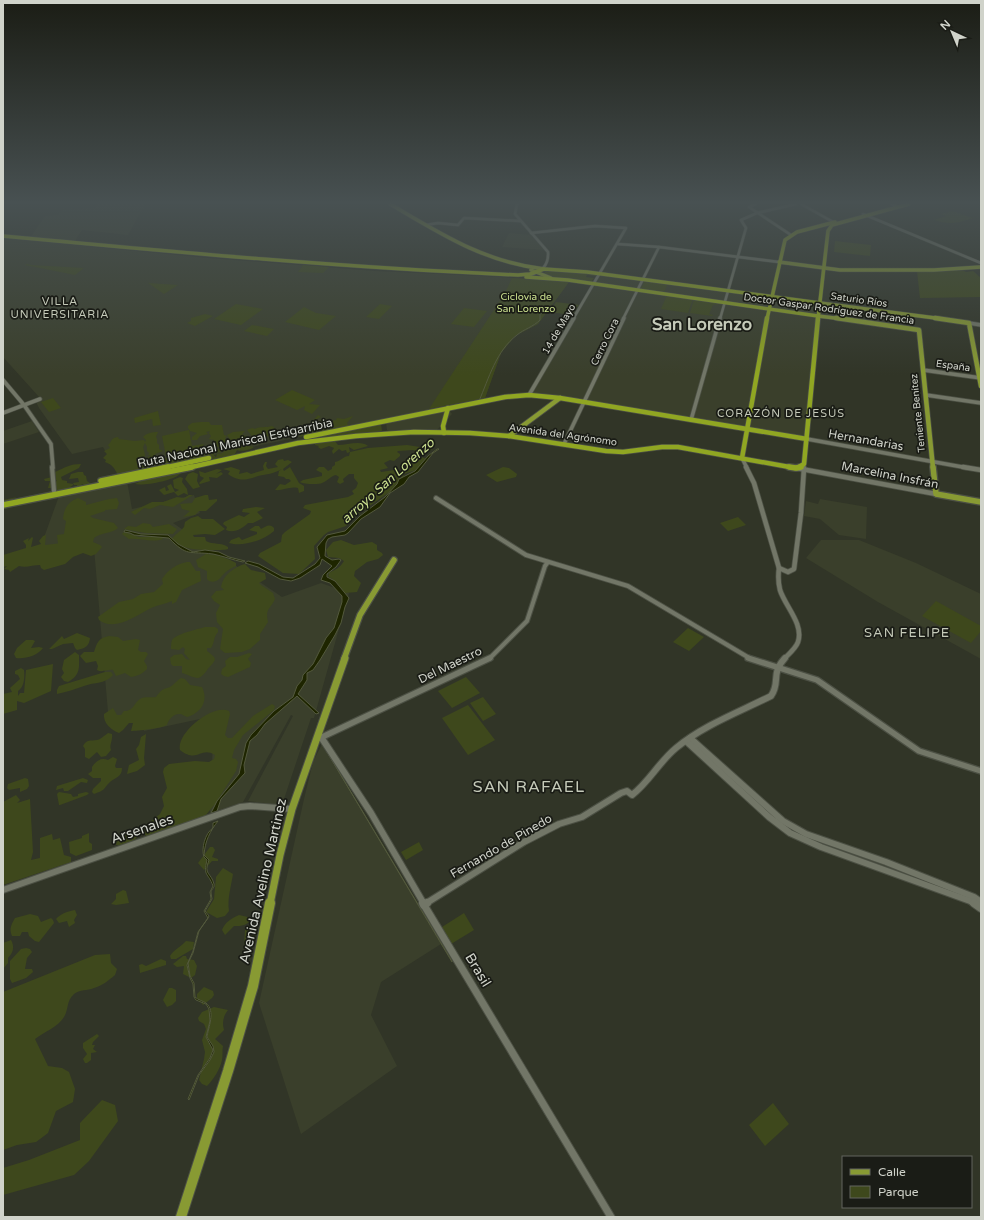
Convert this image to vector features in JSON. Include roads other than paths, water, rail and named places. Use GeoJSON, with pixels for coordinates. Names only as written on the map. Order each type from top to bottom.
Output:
{"type":"FeatureCollection","features":[{"type":"Feature","properties":{"kind":"highway","name":"Doctor Gaspar Rodríguez de Francia"},"geometry":{"type":"LineString","coordinates":[[266,261],[441,273],[551,278],[818,316]]}},
{"type":"Feature","properties":{"kind":"highway"},"geometry":{"type":"LineString","coordinates":[[289,261],[470,274],[518,275],[537,273],[544,269]]}},
{"type":"Feature","properties":{"kind":"highway"},"geometry":{"type":"LineString","coordinates":[[804,467],[824,261]]}},
{"type":"Feature","properties":{"kind":"highway"},"geometry":{"type":"LineString","coordinates":[[742,458],[779,262]]}},
{"type":"Feature","properties":{"kind":"highway","name":"Saturio Ríos"},"geometry":{"type":"LineString","coordinates":[[544,269],[601,273],[820,303]]}},
{"type":"Feature","properties":{"kind":"highway","name":"Ruta Nacional Mariscal Estigarribia"},"geometry":{"type":"LineString","coordinates":[[3,502],[512,395],[559,398],[584,402]]}},
{"type":"Feature","properties":{"kind":"highway","name":"Hernandarias"},"geometry":{"type":"LineString","coordinates":[[584,402],[807,440]]}},
{"type":"Feature","properties":{"kind":"highway"},"geometry":{"type":"LineString","coordinates":[[445,433],[442,423],[449,412],[448,408]]}},
{"type":"Feature","properties":{"kind":"highway"},"geometry":{"type":"LineString","coordinates":[[379,423],[384,434]]}},
{"type":"Feature","properties":{"kind":"highway","name":"Ruta Nacional Mariscal Estigarribia"},"geometry":{"type":"LineString","coordinates":[[3,505],[191,467],[298,442],[384,434],[445,433]]}},
{"type":"Feature","properties":{"kind":"highway","name":"Avenida del Agrónomo"},"geometry":{"type":"LineString","coordinates":[[445,433],[509,436],[606,451],[623,452],[672,446],[796,468],[804,467]]}},
{"type":"Feature","properties":{"kind":"main road"},"geometry":{"type":"LineString","coordinates":[[505,261],[528,268],[551,278]]}},
{"type":"Feature","properties":{"kind":"main road"},"geometry":{"type":"LineString","coordinates":[[779,262],[840,270]]}},
{"type":"Feature","properties":{"kind":"main road"},"geometry":{"type":"LineString","coordinates":[[823,275],[831,271],[840,270],[934,270],[981,267]]}},
{"type":"Feature","properties":{"kind":"main road"},"geometry":{"type":"LineString","coordinates":[[528,268],[544,269]]}},
{"type":"Feature","properties":{"kind":"main road"},"geometry":{"type":"LineString","coordinates":[[528,268],[532,272],[530,274]]}},
{"type":"Feature","properties":{"kind":"main road","name":"Saturio Ríos"},"geometry":{"type":"LineString","coordinates":[[820,303],[969,323]]}},
{"type":"Feature","properties":{"kind":"main road","name":"Doctor Gaspar Rodríguez de Francia"},"geometry":{"type":"LineString","coordinates":[[818,316],[919,330]]}},
{"type":"Feature","properties":{"kind":"main road"},"geometry":{"type":"LineString","coordinates":[[969,323],[981,386]]}},
{"type":"Feature","properties":{"kind":"main road","name":"Teniente Benítez"},"geometry":{"type":"LineString","coordinates":[[919,330],[936,494]]}},
{"type":"Feature","properties":{"kind":"main road"},"geometry":{"type":"LineString","coordinates":[[509,436],[559,398]]}},
{"type":"Feature","properties":{"kind":"main road","name":"Hernandarias"},"geometry":{"type":"LineString","coordinates":[[807,440],[981,470]]}},
{"type":"Feature","properties":{"kind":"main road"},"geometry":{"type":"LineString","coordinates":[[742,458],[754,483],[779,568],[777,578],[781,594],[799,628],[798,642],[778,668]]}},
{"type":"Feature","properties":{"kind":"main road"},"geometry":{"type":"LineString","coordinates":[[779,568],[788,572],[794,569],[804,467]]}},
{"type":"Feature","properties":{"kind":"main road","name":"Marcelina Insfrán"},"geometry":{"type":"LineString","coordinates":[[804,467],[981,502]]}},
{"type":"Feature","properties":{"kind":"main road","name":"Avenida Avelino Martinez"},"geometry":{"type":"LineString","coordinates":[[181,1217],[226,1078],[252,986],[281,849],[292,809],[318,739],[360,615],[394,560]]}},
{"type":"Feature","properties":{"kind":"main road","name":"Fernando de Pinedo"},"geometry":{"type":"LineString","coordinates":[[424,905],[501,856],[558,824],[585,815],[620,793],[627,791],[632,795],[638,791],[662,762],[676,748],[716,722],[771,696],[776,691],[778,668]]}},
{"type":"Feature","properties":{"kind":"main road","name":"Brasil"},"geometry":{"type":"LineString","coordinates":[[318,739],[371,813],[424,905]]}},
{"type":"Feature","properties":{"kind":"main road"},"geometry":{"type":"LineString","coordinates":[[688,740],[769,817],[790,833],[821,847],[970,901],[981,908]]}},
{"type":"Feature","properties":{"kind":"main road"},"geometry":{"type":"LineString","coordinates":[[688,740],[783,821],[795,829],[974,897],[981,902]]}},
{"type":"Feature","properties":{"kind":"main road","name":"Arsenales"},"geometry":{"type":"LineString","coordinates":[[3,890],[240,808],[250,806],[292,809]]}},
{"type":"Feature","properties":{"kind":"street"},"geometry":{"type":"LineString","coordinates":[[544,269],[548,261]]}},
{"type":"Feature","properties":{"kind":"street","name":"14 de Mayo"},"geometry":{"type":"LineString","coordinates":[[528,395],[532,391],[608,261]]}},
{"type":"Feature","properties":{"kind":"street","name":"Cerro Cora"},"geometry":{"type":"LineString","coordinates":[[564,444],[652,261]]}},
{"type":"Feature","properties":{"kind":"street"},"geometry":{"type":"LineString","coordinates":[[690,420],[728,291],[735,261]]}},
{"type":"Feature","properties":{"kind":"street"},"geometry":{"type":"LineString","coordinates":[[770,261],[779,262]]}},
{"type":"Feature","properties":{"kind":"street"},"geometry":{"type":"LineString","coordinates":[[525,277],[537,273]]}},
{"type":"Feature","properties":{"kind":"street","name":"Saturio Ríos"},"geometry":{"type":"LineString","coordinates":[[969,323],[981,325]]}},
{"type":"Feature","properties":{"kind":"street","name":"España"},"geometry":{"type":"LineString","coordinates":[[923,370],[980,378]]}},
{"type":"Feature","properties":{"kind":"street"},"geometry":{"type":"LineString","coordinates":[[3,380],[24,405],[51,444],[54,491]]}},
{"type":"Feature","properties":{"kind":"street"},"geometry":{"type":"LineString","coordinates":[[926,395],[981,403]]}},
{"type":"Feature","properties":{"kind":"street"},"geometry":{"type":"LineString","coordinates":[[3,413],[40,399]]}},
{"type":"Feature","properties":{"kind":"street"},"geometry":{"type":"LineString","coordinates":[[436,498],[526,555],[591,573],[628,586],[749,658],[817,680],[919,751],[981,771]]}},
{"type":"Feature","properties":{"kind":"street","name":"Del Maestro"},"geometry":{"type":"LineString","coordinates":[[318,739],[491,657],[526,621],[544,566],[548,562]]}},
{"type":"Feature","properties":{"kind":"street","name":"Brasil"},"geometry":{"type":"LineString","coordinates":[[424,905],[611,1217]]}},
{"type":"Feature","properties":{"kind":"waterway","name":"arroyo San Lorenzo"},"geometry":{"type":"LineString","coordinates":[[479,401],[498,357],[510,341],[540,320],[540,314],[546,311]]}},
{"type":"Feature","properties":{"kind":"district","name":"VILLA UNIVERSITARIA"},"geometry":{"type":"Point","coordinates":[60,307]}},
{"type":"Feature","properties":{"kind":"district","name":"San Lorenzo"},"geometry":{"type":"Point","coordinates":[702,324]}},
{"type":"Feature","properties":{"kind":"district","name":"CORAZÓN DE JESÚS"},"geometry":{"type":"Point","coordinates":[781,413]}},
{"type":"Feature","properties":{"kind":"district","name":"SAN FELIPE"},"geometry":{"type":"Point","coordinates":[907,633]}},
{"type":"Feature","properties":{"kind":"district","name":"SAN RAFAEL"},"geometry":{"type":"Point","coordinates":[529,787]}},
{"type":"Feature","properties":{"kind":"park label","name":"Ciclovia de San Lorenzo"},"geometry":{"type":"Point","coordinates":[526,302]}}]}
